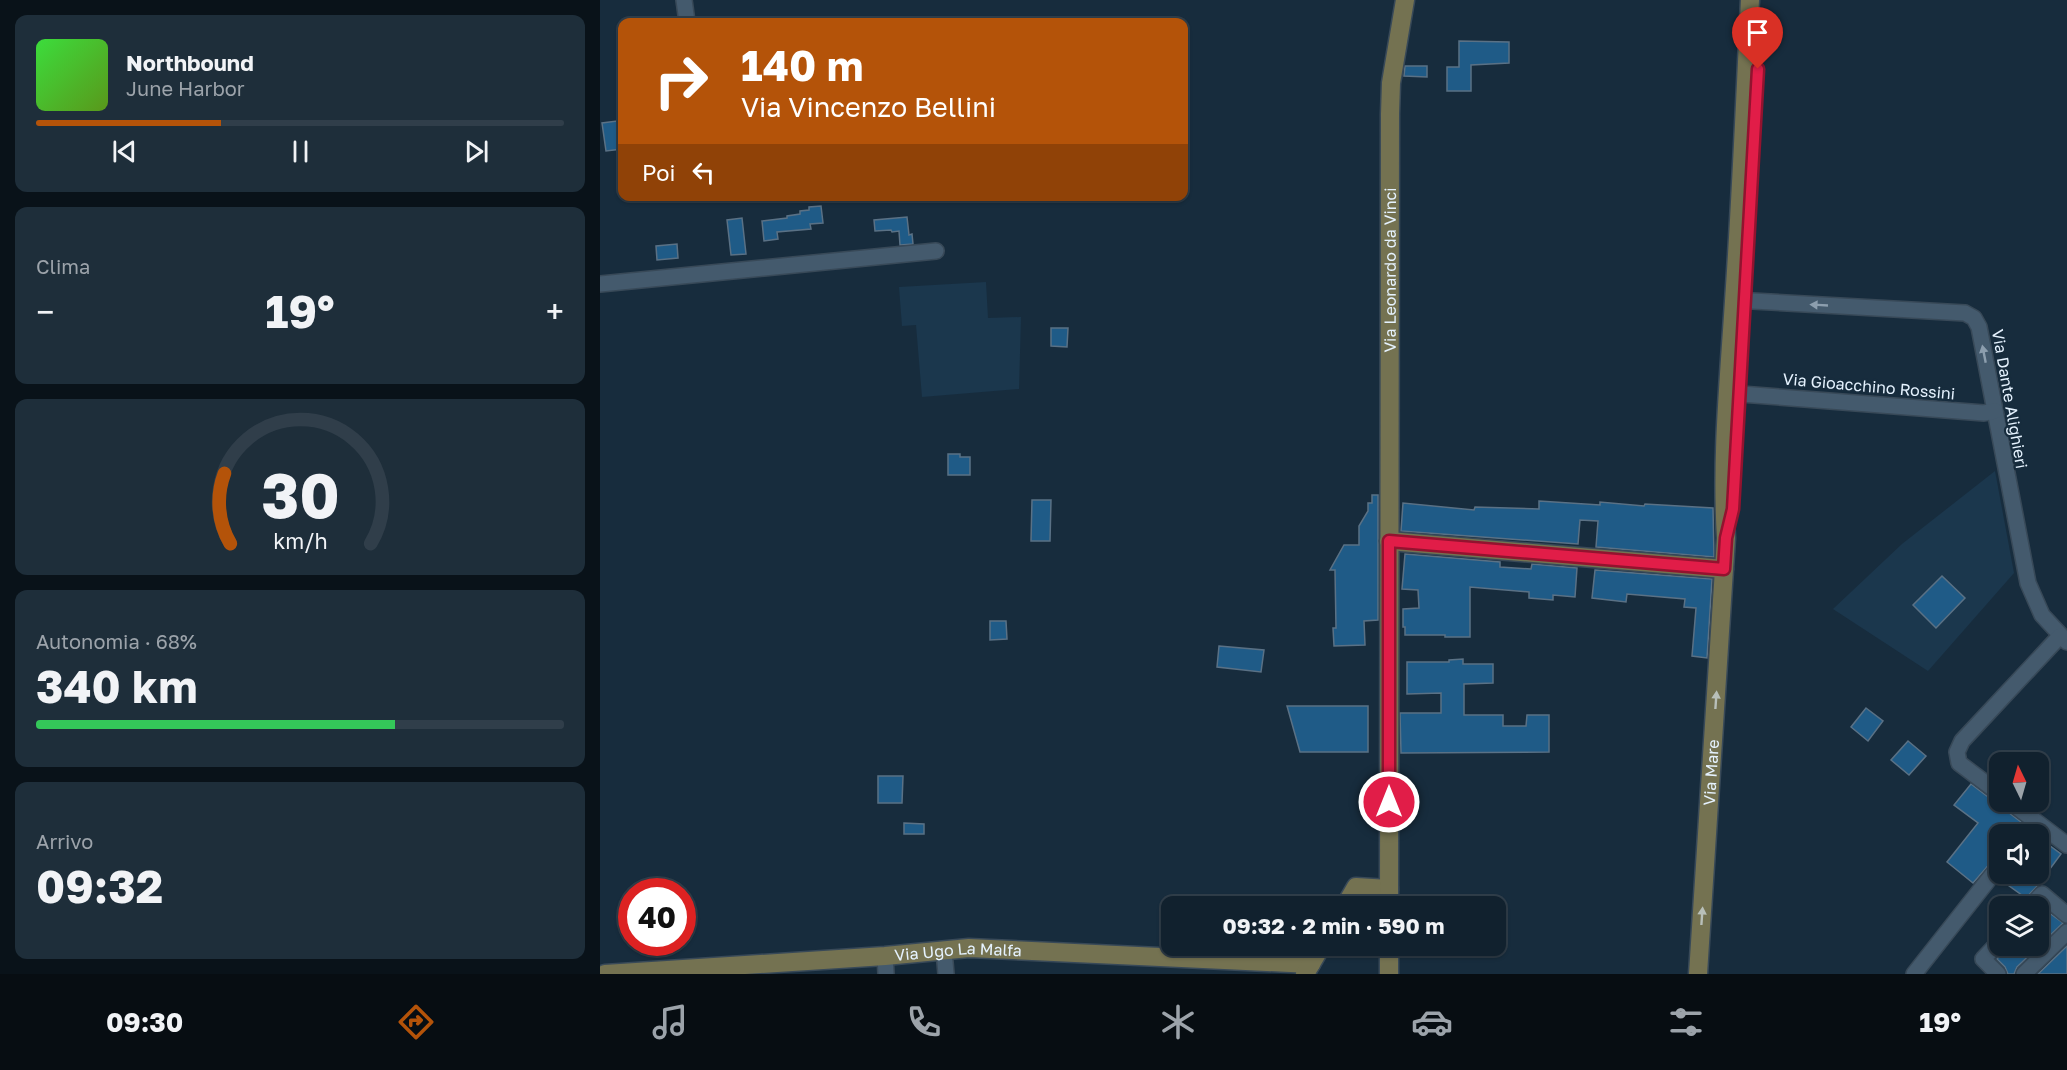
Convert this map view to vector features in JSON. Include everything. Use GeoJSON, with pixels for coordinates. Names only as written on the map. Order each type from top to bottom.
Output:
{"type":"FeatureCollection","features":[{"type":"Feature","properties":{"kind":"street"},"geometry":{"type":"LineString","coordinates":[[684,0],[686,18]]}},
{"type":"Feature","properties":{"kind":"street","name":"Via Leonardo da Vinci"},"geometry":{"type":"LineString","coordinates":[[1389,896],[1390,104],[1391,83],[1406,0]]}},
{"type":"Feature","properties":{"kind":"street"},"geometry":{"type":"LineString","coordinates":[[1740,300],[1750,0]]}},
{"type":"Feature","properties":{"kind":"street"},"geometry":{"type":"LineString","coordinates":[[1740,300],[1762,0]]}},
{"type":"Feature","properties":{"kind":"street"},"geometry":{"type":"LineString","coordinates":[[600,284],[936,251]]}},
{"type":"Feature","properties":{"kind":"street","name":"Via Mare"},"geometry":{"type":"LineString","coordinates":[[1698,974],[1726,538],[1733,509],[1733,393],[1740,300]]}},
{"type":"Feature","properties":{"kind":"street","name":"Via Dante Alighieri"},"geometry":{"type":"LineString","coordinates":[[1740,300],[1965,313],[1974,318],[1979,327],[2028,583],[2042,615],[2064,639]]}},
{"type":"Feature","properties":{"kind":"street","name":"Via Gioacchino Rossini"},"geometry":{"type":"LineString","coordinates":[[1733,393],[1984,413],[1995,411]]}},
{"type":"Feature","properties":{"kind":"street"},"geometry":{"type":"LineString","coordinates":[[1389,541],[1724,569]]}},
{"type":"Feature","properties":{"kind":"street"},"geometry":{"type":"LineString","coordinates":[[1989,786],[1959,763],[1957,752],[1962,741],[2064,639]]}},
{"type":"Feature","properties":{"kind":"street"},"geometry":{"type":"LineString","coordinates":[[2023,812],[2067,845]]}},
{"type":"Feature","properties":{"kind":"street"},"geometry":{"type":"LineString","coordinates":[[1914,974],[1989,879]]}},
{"type":"Feature","properties":{"kind":"street"},"geometry":{"type":"LineString","coordinates":[[1351,896],[1356,887],[1386,896]]}},
{"type":"Feature","properties":{"kind":"street"},"geometry":{"type":"LineString","coordinates":[[2049,900],[2067,915]]}},
{"type":"Feature","properties":{"kind":"street"},"geometry":{"type":"LineString","coordinates":[[2024,974],[2067,933]]}},
{"type":"Feature","properties":{"kind":"street","name":"Via Ugo La Malfa"},"geometry":{"type":"LineString","coordinates":[[605,974],[885,956],[969,948],[1308,969]]}},
{"type":"Feature","properties":{"kind":"street"},"geometry":{"type":"LineString","coordinates":[[944,951],[946,974]]}},
{"type":"Feature","properties":{"kind":"street"},"geometry":{"type":"LineString","coordinates":[[1989,953],[1983,959],[1998,974]]}},
{"type":"Feature","properties":{"kind":"street"},"geometry":{"type":"LineString","coordinates":[[885,956],[886,974]]}},
{"type":"Feature","properties":{"kind":"street"},"geometry":{"type":"LineString","coordinates":[[1308,969],[1316,956]]}},
{"type":"Feature","properties":{"kind":"street"},"geometry":{"type":"LineString","coordinates":[[1389,956],[1389,974]]}},
{"type":"Feature","properties":{"kind":"shaded area"},"geometry":{"type":"Polygon","coordinates":[[[986,282],[988,318],[1021,317],[1019,389],[922,397],[916,325],[902,326],[899,287],[986,282]]]}},
{"type":"Feature","properties":{"kind":"shaded area"},"geometry":{"type":"Polygon","coordinates":[[[1995,471],[2014,573],[1928,671],[1833,609],[1902,544],[1995,471]]]}},
{"type":"Feature","properties":{"kind":"building"},"geometry":{"type":"Polygon","coordinates":[[[1459,41],[1509,42],[1509,63],[1471,65],[1471,91],[1447,91],[1447,67],[1459,67],[1459,41]]]}},
{"type":"Feature","properties":{"kind":"building"},"geometry":{"type":"Polygon","coordinates":[[[1405,66],[1427,66],[1427,77],[1404,76],[1405,66]]]}},
{"type":"Feature","properties":{"kind":"building"},"geometry":{"type":"Polygon","coordinates":[[[617,121],[618,150],[606,151],[602,123],[617,121]]]}},
{"type":"Feature","properties":{"kind":"building"},"geometry":{"type":"Polygon","coordinates":[[[821,206],[823,223],[810,224],[811,229],[777,232],[778,239],[764,241],[762,221],[787,218],[787,216],[800,214],[800,211],[809,210],[809,207],[821,206]]]}},
{"type":"Feature","properties":{"kind":"building"},"geometry":{"type":"Polygon","coordinates":[[[907,217],[909,235],[912,234],[913,244],[900,245],[899,231],[875,231],[874,220],[907,217]]]}},
{"type":"Feature","properties":{"kind":"building"},"geometry":{"type":"Polygon","coordinates":[[[742,218],[746,254],[731,255],[727,220],[742,218]]]}},
{"type":"Feature","properties":{"kind":"building"},"geometry":{"type":"Polygon","coordinates":[[[677,244],[678,258],[657,260],[656,246],[677,244]]]}},
{"type":"Feature","properties":{"kind":"building"},"geometry":{"type":"Polygon","coordinates":[[[1051,328],[1068,328],[1067,347],[1051,346],[1051,328]]]}},
{"type":"Feature","properties":{"kind":"building"},"geometry":{"type":"Polygon","coordinates":[[[948,454],[970,457],[970,475],[948,475],[948,454]]]}},
{"type":"Feature","properties":{"kind":"building"},"geometry":{"type":"Polygon","coordinates":[[[1372,495],[1378,495],[1378,620],[1364,621],[1365,645],[1334,646],[1335,570],[1330,570],[1344,545],[1359,545],[1359,526],[1368,511],[1368,503],[1372,503],[1372,495]]]}},
{"type":"Feature","properties":{"kind":"building"},"geometry":{"type":"Polygon","coordinates":[[[1032,500],[1051,500],[1050,541],[1031,541],[1032,500]]]}},
{"type":"Feature","properties":{"kind":"building"},"geometry":{"type":"Polygon","coordinates":[[[1539,501],[1713,508],[1714,557],[1596,547],[1598,521],[1580,520],[1578,544],[1401,531],[1403,503],[1474,510],[1475,507],[1539,509],[1539,501]]]}},
{"type":"Feature","properties":{"kind":"building"},"geometry":{"type":"Polygon","coordinates":[[[1405,554],[1500,562],[1500,567],[1531,569],[1532,564],[1577,568],[1575,597],[1553,595],[1553,600],[1529,598],[1529,592],[1470,587],[1470,637],[1405,635],[1403,609],[1419,608],[1418,590],[1402,589],[1405,554]]]}},
{"type":"Feature","properties":{"kind":"building"},"geometry":{"type":"Polygon","coordinates":[[[1595,570],[1712,579],[1707,658],[1692,656],[1696,608],[1684,607],[1685,599],[1627,594],[1626,602],[1592,598],[1595,570]]]}},
{"type":"Feature","properties":{"kind":"building"},"geometry":{"type":"Polygon","coordinates":[[[1942,576],[1965,598],[1936,628],[1913,605],[1942,576]]]}},
{"type":"Feature","properties":{"kind":"building"},"geometry":{"type":"Polygon","coordinates":[[[990,621],[1006,621],[1007,639],[990,640],[990,621]]]}},
{"type":"Feature","properties":{"kind":"building"},"geometry":{"type":"Polygon","coordinates":[[[1219,646],[1264,650],[1261,672],[1217,667],[1219,646]]]}},
{"type":"Feature","properties":{"kind":"building"},"geometry":{"type":"Polygon","coordinates":[[[1463,659],[1463,664],[1493,664],[1493,683],[1464,684],[1464,715],[1503,715],[1503,726],[1526,726],[1527,715],[1549,715],[1549,752],[1401,753],[1400,713],[1441,713],[1441,693],[1407,694],[1407,662],[1449,662],[1449,660],[1463,659]]]}},
{"type":"Feature","properties":{"kind":"building"},"geometry":{"type":"Polygon","coordinates":[[[1287,706],[1368,706],[1368,752],[1300,752],[1287,706]]]}},
{"type":"Feature","properties":{"kind":"building"},"geometry":{"type":"Polygon","coordinates":[[[1866,708],[1883,721],[1868,741],[1851,727],[1866,708]]]}},
{"type":"Feature","properties":{"kind":"building"},"geometry":{"type":"Polygon","coordinates":[[[1908,741],[1926,756],[1909,775],[1891,760],[1908,741]]]}},
{"type":"Feature","properties":{"kind":"building"},"geometry":{"type":"Polygon","coordinates":[[[878,776],[903,776],[902,803],[878,803],[878,776]]]}},
{"type":"Feature","properties":{"kind":"building"},"geometry":{"type":"Polygon","coordinates":[[[1971,784],[1989,798],[1989,812],[2008,812],[2021,822],[2020,824],[1989,824],[1989,865],[1973,883],[1947,862],[1978,823],[1954,805],[1971,784]]]}},
{"type":"Feature","properties":{"kind":"building"},"geometry":{"type":"Polygon","coordinates":[[[904,823],[924,824],[924,834],[904,834],[904,823]]]}},
{"type":"Feature","properties":{"kind":"building"},"geometry":{"type":"Polygon","coordinates":[[[2049,845],[2061,854],[2049,870],[2049,845]]]}},
{"type":"Feature","properties":{"kind":"building"},"geometry":{"type":"Polygon","coordinates":[[[2007,884],[2039,884],[2028,896],[2023,896],[2007,884]]]}},
{"type":"Feature","properties":{"kind":"building"},"geometry":{"type":"Polygon","coordinates":[[[2049,913],[2063,923],[2049,936],[2049,913]]]}},
{"type":"Feature","properties":{"kind":"building"},"geometry":{"type":"Polygon","coordinates":[[[2067,946],[2067,974],[2038,974],[2067,946]]]}},
{"type":"Feature","properties":{"kind":"building"},"geometry":{"type":"Polygon","coordinates":[[[2000,956],[2028,956],[2017,967],[2014,974],[2008,974],[1997,959],[2000,956]]]}},
{"type":"Feature","properties":{"kind":"route"},"geometry":{"type":"LineString","coordinates":[[1389,802],[1389,541],[1724,569],[1726,538],[1733,509],[1758,69]]}}]}
